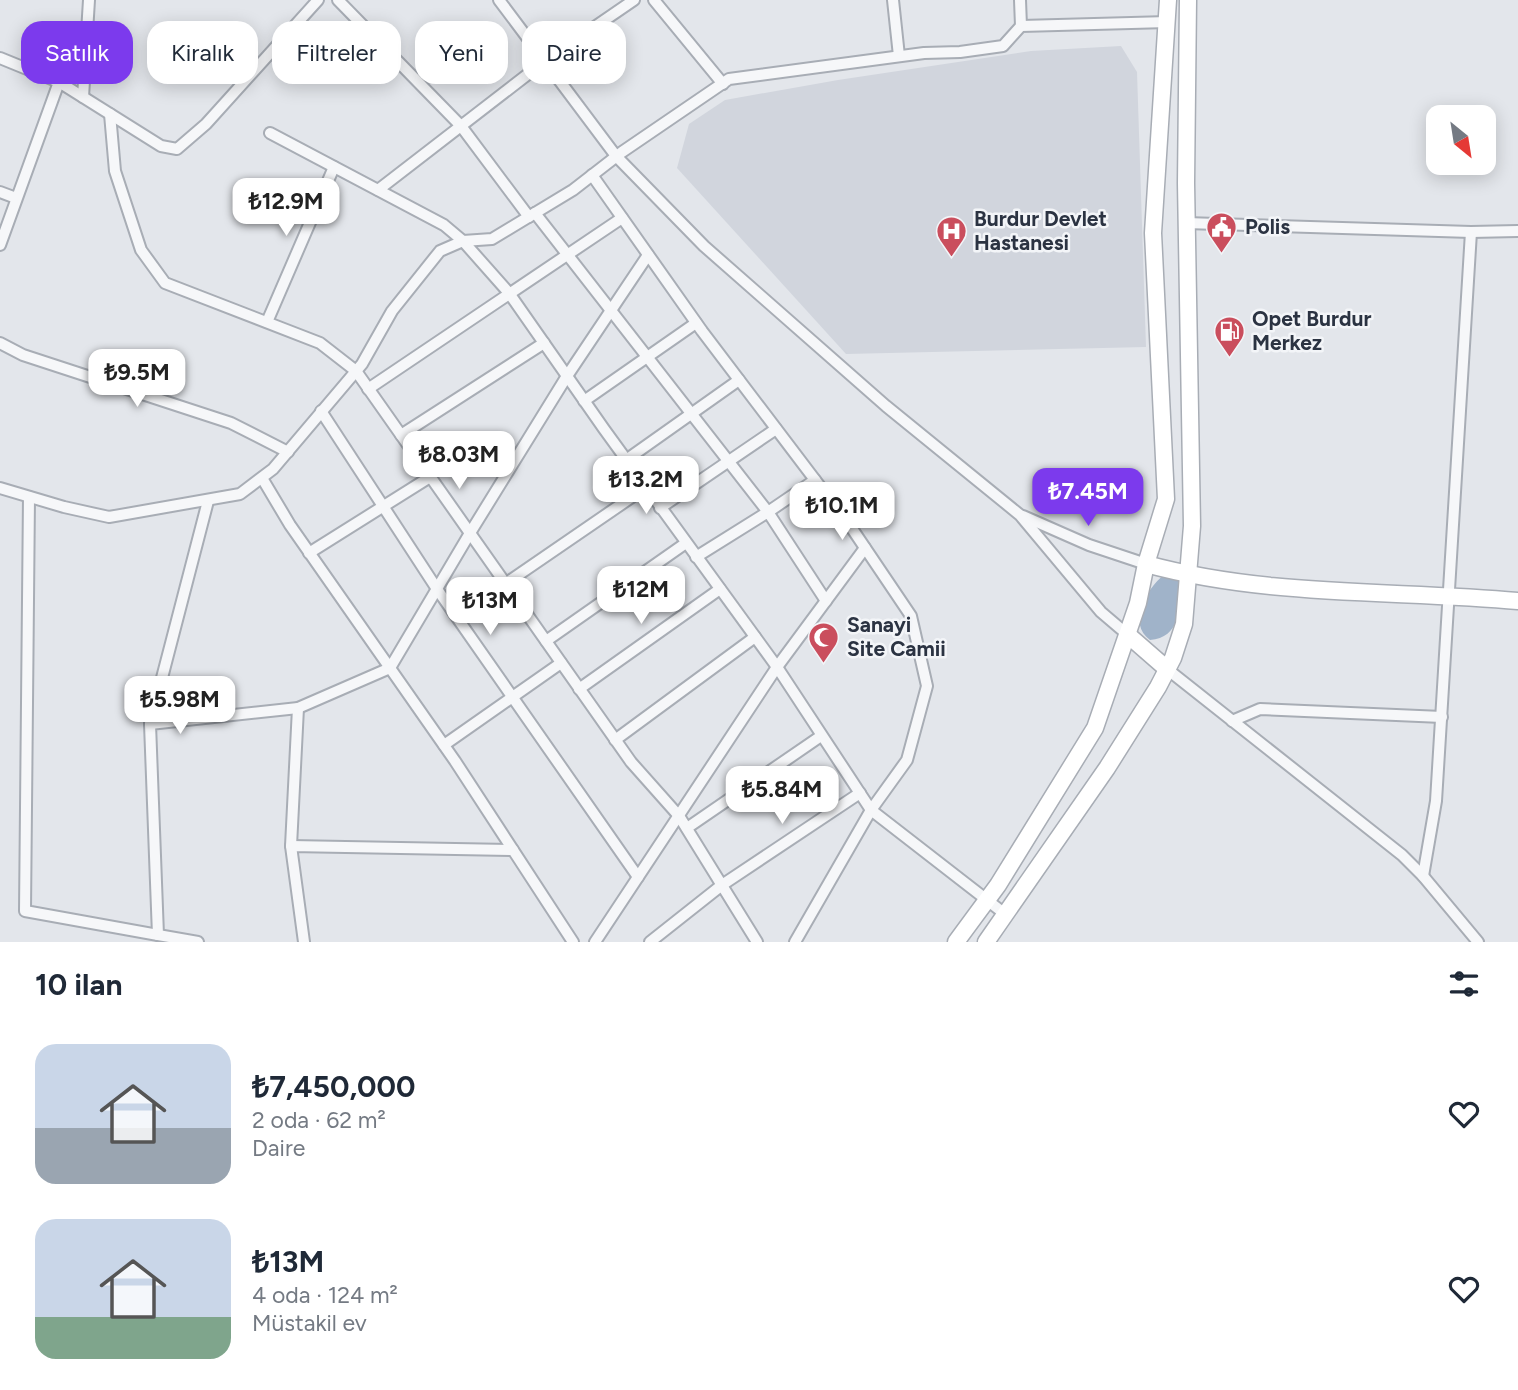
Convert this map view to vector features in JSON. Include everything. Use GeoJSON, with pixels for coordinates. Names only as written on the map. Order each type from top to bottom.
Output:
{"type":"FeatureCollection","features":[{"type":"Feature","properties":{"kind":"main road"},"geometry":{"type":"LineString","coordinates":[[956,942],[986,900],[1095,728],[1128,635],[1146,564],[1167,499],[1153,233],[1168,0]]}},
{"type":"Feature","properties":{"kind":"main road"},"geometry":{"type":"LineString","coordinates":[[986,942],[1107,768],[1167,669],[1184,624],[1192,485],[1186,223],[1188,0]]}},
{"type":"Feature","properties":{"kind":"main road"},"geometry":{"type":"LineString","coordinates":[[1146,564],[1188,575],[1279,588],[1450,595],[1518,601]]}},
{"type":"Feature","properties":{"kind":"main road"},"geometry":{"type":"LineString","coordinates":[[1128,635],[1167,669]]}},
{"type":"Feature","properties":{"kind":"street"},"geometry":{"type":"LineString","coordinates":[[83,97],[89,0]]}},
{"type":"Feature","properties":{"kind":"street"},"geometry":{"type":"LineString","coordinates":[[62,84],[161,146],[177,149],[206,124],[318,0]]}},
{"type":"Feature","properties":{"kind":"street"},"geometry":{"type":"LineString","coordinates":[[338,0],[461,126],[567,255],[768,512],[826,601]]}},
{"type":"Feature","properties":{"kind":"street"},"geometry":{"type":"LineString","coordinates":[[499,0],[522,30]]}},
{"type":"Feature","properties":{"kind":"street"},"geometry":{"type":"LineString","coordinates":[[603,21],[634,0]]}},
{"type":"Feature","properties":{"kind":"street"},"geometry":{"type":"LineString","coordinates":[[654,0],[723,84]]}},
{"type":"Feature","properties":{"kind":"street"},"geometry":{"type":"LineString","coordinates":[[892,0],[900,56]]}},
{"type":"Feature","properties":{"kind":"street"},"geometry":{"type":"LineString","coordinates":[[0,488],[109,517],[240,494],[273,469],[356,371],[392,311],[440,251],[463,241],[492,239],[573,190],[616,156],[729,79],[900,56],[1003,46],[1021,26],[1020,0]]}},
{"type":"Feature","properties":{"kind":"street"},"geometry":{"type":"LineString","coordinates":[[1021,26],[1168,22]]}},
{"type":"Feature","properties":{"kind":"street"},"geometry":{"type":"LineString","coordinates":[[0,58],[21,67]]}},
{"type":"Feature","properties":{"kind":"street"},"geometry":{"type":"LineString","coordinates":[[378,190],[522,79]]}},
{"type":"Feature","properties":{"kind":"street"},"geometry":{"type":"LineString","coordinates":[[0,245],[58,84]]}},
{"type":"Feature","properties":{"kind":"street"},"geometry":{"type":"LineString","coordinates":[[562,84],[616,156],[704,246],[886,407],[1020,515],[1101,612],[1128,635]]}},
{"type":"Feature","properties":{"kind":"street"},"geometry":{"type":"LineString","coordinates":[[110,114],[115,172],[141,250],[165,283],[320,343],[356,371],[615,740],[679,816],[754,941]]}},
{"type":"Feature","properties":{"kind":"street"},"geometry":{"type":"LineString","coordinates":[[270,133],[444,225],[463,241],[509,293],[645,488],[755,636],[871,810],[1005,914]]}},
{"type":"Feature","properties":{"kind":"street"},"geometry":{"type":"LineString","coordinates":[[267,322],[334,167]]}},
{"type":"Feature","properties":{"kind":"street"},"geometry":{"type":"LineString","coordinates":[[592,175],[696,323],[865,548],[911,616],[927,686],[907,760],[871,810],[795,942]]}},
{"type":"Feature","properties":{"kind":"street"},"geometry":{"type":"LineString","coordinates":[[0,192],[16,198]]}},
{"type":"Feature","properties":{"kind":"street"},"geometry":{"type":"LineString","coordinates":[[368,389],[622,218]]}},
{"type":"Feature","properties":{"kind":"street"},"geometry":{"type":"LineString","coordinates":[[1186,223],[1471,232],[1518,231]]}},
{"type":"Feature","properties":{"kind":"street"},"geometry":{"type":"LineString","coordinates":[[1423,876],[1436,801],[1471,232]]}},
{"type":"Feature","properties":{"kind":"street"},"geometry":{"type":"LineString","coordinates":[[150,724],[298,708],[390,668],[567,376],[648,255]]}},
{"type":"Feature","properties":{"kind":"street"},"geometry":{"type":"LineString","coordinates":[[584,401],[696,323]]}},
{"type":"Feature","properties":{"kind":"street"},"geometry":{"type":"LineString","coordinates":[[0,343],[23,355],[231,423],[288,452]]}},
{"type":"Feature","properties":{"kind":"street"},"geometry":{"type":"LineString","coordinates":[[401,435],[544,343]]}},
{"type":"Feature","properties":{"kind":"street"},"geometry":{"type":"LineString","coordinates":[[626,460],[739,380]]}},
{"type":"Feature","properties":{"kind":"street"},"geometry":{"type":"LineString","coordinates":[[321,411],[437,589],[638,877]]}},
{"type":"Feature","properties":{"kind":"street"},"geometry":{"type":"LineString","coordinates":[[660,508],[776,429]]}},
{"type":"Feature","properties":{"kind":"street"},"geometry":{"type":"LineString","coordinates":[[309,552],[430,477]]}},
{"type":"Feature","properties":{"kind":"street"},"geometry":{"type":"LineString","coordinates":[[262,478],[309,552],[444,745],[573,942]]}},
{"type":"Feature","properties":{"kind":"street"},"geometry":{"type":"LineString","coordinates":[[696,557],[815,480]]}},
{"type":"Feature","properties":{"kind":"street"},"geometry":{"type":"LineString","coordinates":[[505,584],[645,488]]}},
{"type":"Feature","properties":{"kind":"street"},"geometry":{"type":"LineString","coordinates":[[29,497],[25,911],[132,936],[158,935],[198,942]]}},
{"type":"Feature","properties":{"kind":"street"},"geometry":{"type":"LineString","coordinates":[[158,935],[150,724],[208,500]]}},
{"type":"Feature","properties":{"kind":"street"},"geometry":{"type":"LineString","coordinates":[[1020,515],[1089,545],[1146,564]]}},
{"type":"Feature","properties":{"kind":"street"},"geometry":{"type":"LineString","coordinates":[[546,641],[686,543]]}},
{"type":"Feature","properties":{"kind":"street"},"geometry":{"type":"LineString","coordinates":[[595,942],[777,667],[865,548]]}},
{"type":"Feature","properties":{"kind":"street"},"geometry":{"type":"LineString","coordinates":[[579,689],[720,589]]}},
{"type":"Feature","properties":{"kind":"street"},"geometry":{"type":"LineString","coordinates":[[615,740],[755,636]]}},
{"type":"Feature","properties":{"kind":"street"},"geometry":{"type":"LineString","coordinates":[[444,745],[561,663]]}},
{"type":"Feature","properties":{"kind":"street"},"geometry":{"type":"LineString","coordinates":[[1167,669],[1402,855],[1478,942]]}},
{"type":"Feature","properties":{"kind":"street"},"geometry":{"type":"LineString","coordinates":[[298,708],[290,846],[304,942]]}},
{"type":"Feature","properties":{"kind":"street"},"geometry":{"type":"LineString","coordinates":[[1232,721],[1259,709],[1442,717]]}},
{"type":"Feature","properties":{"kind":"street"},"geometry":{"type":"LineString","coordinates":[[687,828],[821,736]]}},
{"type":"Feature","properties":{"kind":"street"},"geometry":{"type":"LineString","coordinates":[[650,942],[722,885],[860,793]]}},
{"type":"Feature","properties":{"kind":"street"},"geometry":{"type":"LineString","coordinates":[[290,846],[513,850]]}},
{"type":"Feature","properties":{"kind":"shaded area","name":"Burdur Devlet Hastanesi"},"geometry":{"type":"Polygon","coordinates":[[[1121,46],[1137,72],[1146,347],[846,354],[677,168],[689,124],[725,100],[1031,51],[1121,46]]]}},
{"type":"Feature","properties":{"kind":"water"},"geometry":{"type":"Polygon","coordinates":[[[1164,575],[1173,575],[1182,584],[1181,602],[1177,620],[1168,634],[1150,640],[1140,625],[1142,606],[1151,589],[1164,575]]]}},
{"type":"Feature","properties":{"kind":"place","name":"Polis"},"geometry":{"type":"Point","coordinates":[1222,254]}},
{"type":"Feature","properties":{"kind":"place","name":"Burdur Devlet Hastanesi"},"geometry":{"type":"Point","coordinates":[951,258]}},
{"type":"Feature","properties":{"kind":"place","name":"Opet Burdur Merkez"},"geometry":{"type":"Point","coordinates":[1229,358]}},
{"type":"Feature","properties":{"kind":"place","name":"Sanayi Site Camii"},"geometry":{"type":"Point","coordinates":[824,664]}}]}
